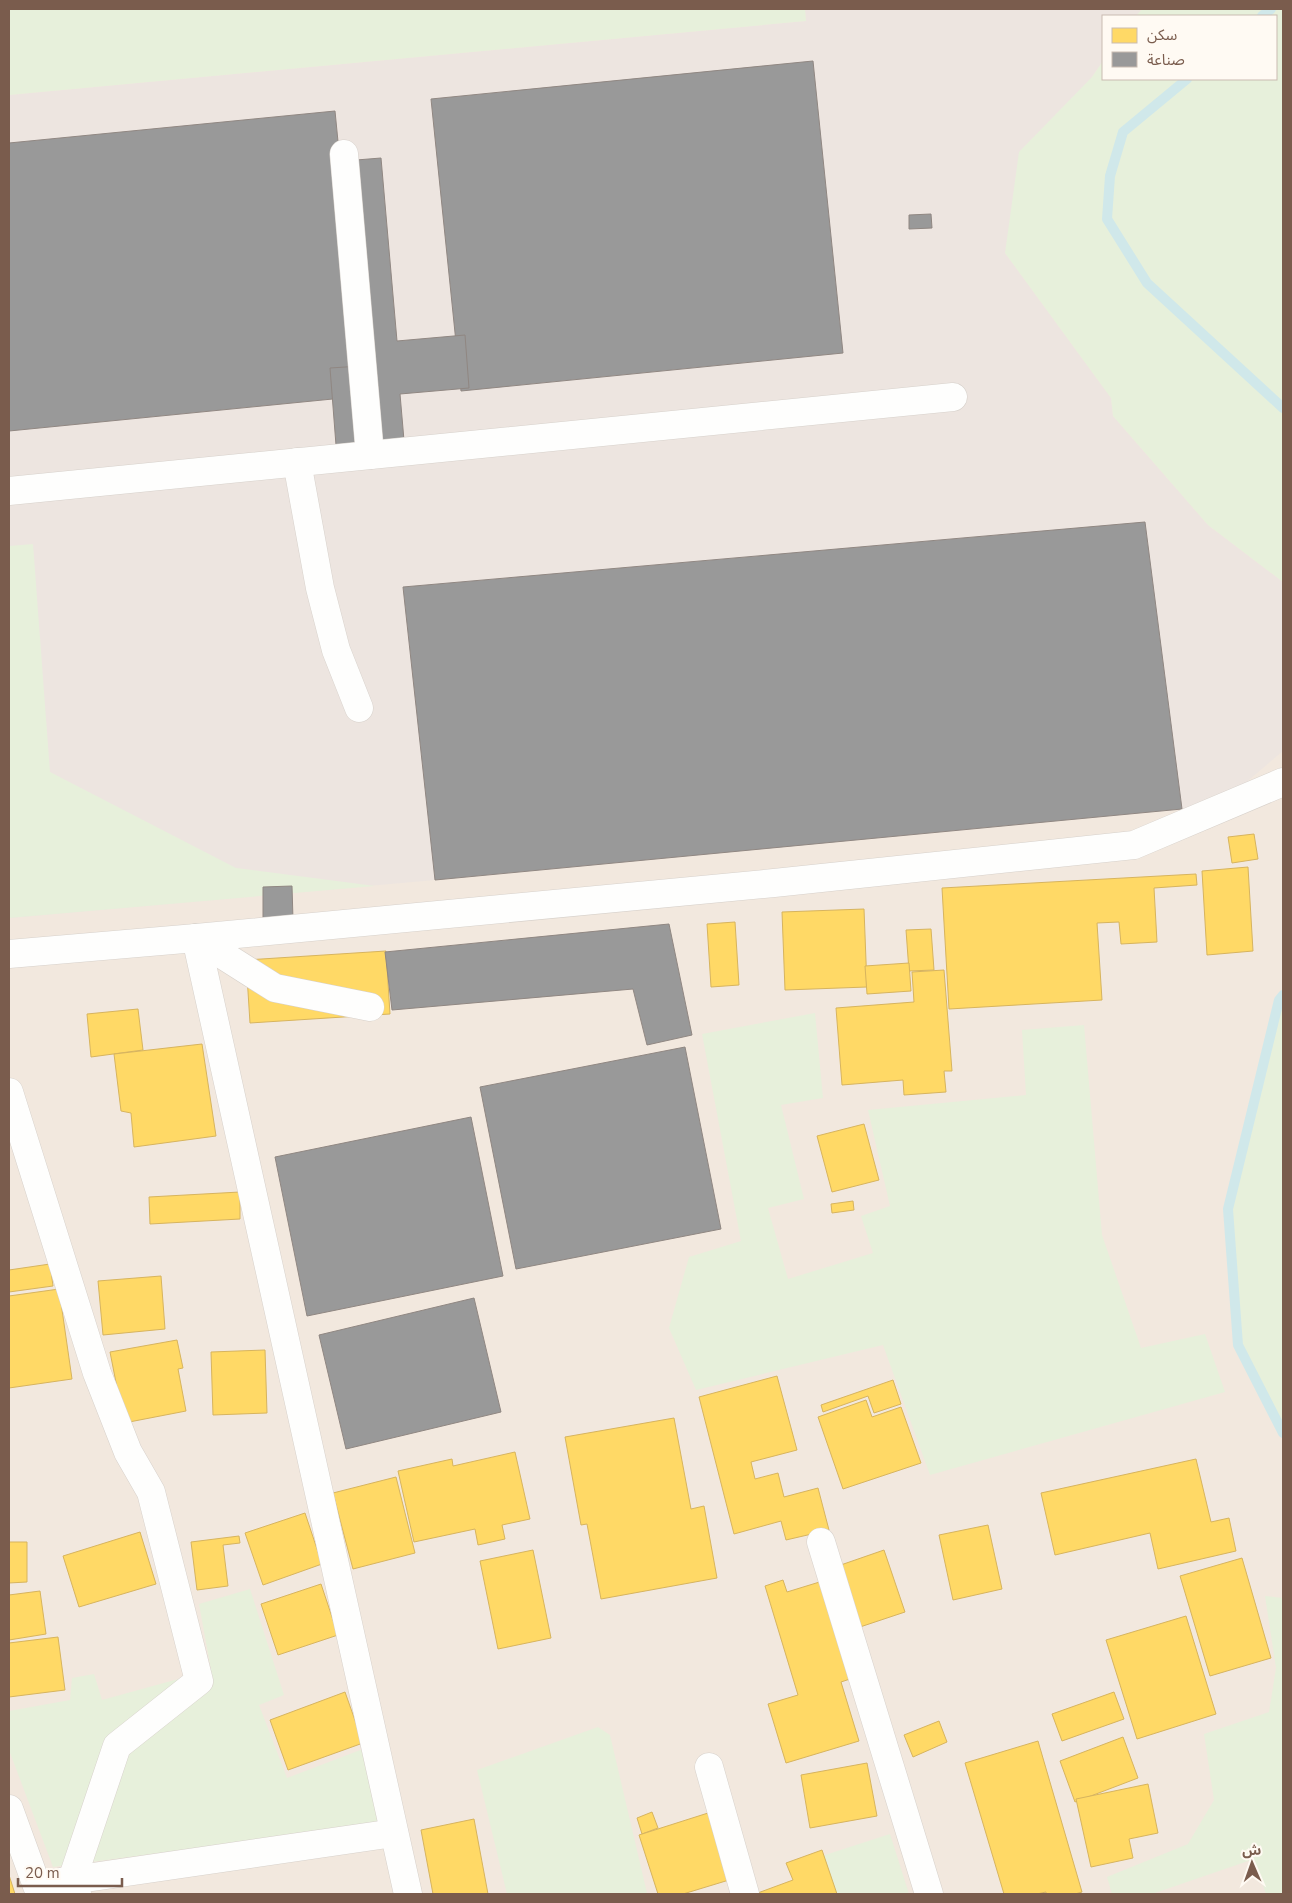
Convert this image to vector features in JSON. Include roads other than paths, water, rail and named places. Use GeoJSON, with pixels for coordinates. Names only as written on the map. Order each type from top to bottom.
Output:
{"type":"FeatureCollection","features":[{"type":"Feature","properties":{"kind":"street"},"geometry":{"type":"LineString","coordinates":[[344,154],[370,455]]}},
{"type":"Feature","properties":{"kind":"street"},"geometry":{"type":"LineString","coordinates":[[9,491],[952,397]]}},
{"type":"Feature","properties":{"kind":"street"},"geometry":{"type":"LineString","coordinates":[[297,462],[320,588],[336,650],[359,708]]}},
{"type":"Feature","properties":{"kind":"street"},"geometry":{"type":"LineString","coordinates":[[9,954],[774,883],[1134,845],[1283,782]]}},
{"type":"Feature","properties":{"kind":"street"},"geometry":{"type":"LineString","coordinates":[[196,938],[275,988],[370,1007]]}},
{"type":"Feature","properties":{"kind":"street"},"geometry":{"type":"LineString","coordinates":[[196,938],[408,1894]]}},
{"type":"Feature","properties":{"kind":"street"},"geometry":{"type":"LineString","coordinates":[[9,1092],[97,1373],[128,1452],[151,1492],[199,1681],[117,1746],[74,1887]]}},
{"type":"Feature","properties":{"kind":"street"},"geometry":{"type":"LineString","coordinates":[[821,1542],[929,1894]]}},
{"type":"Feature","properties":{"kind":"street"},"geometry":{"type":"LineString","coordinates":[[709,1767],[745,1894]]}},
{"type":"Feature","properties":{"kind":"street"},"geometry":{"type":"LineString","coordinates":[[9,1809],[37,1886],[74,1887],[394,1832]]}},
{"type":"Feature","properties":{"kind":"waterway"},"geometry":{"type":"LineString","coordinates":[[1263,15],[1271,9]]}},
{"type":"Feature","properties":{"kind":"waterway"},"geometry":{"type":"LineString","coordinates":[[1186,80],[1123,132],[1110,176],[1107,219],[1147,283],[1283,408]]}},
{"type":"Feature","properties":{"kind":"waterway"},"geometry":{"type":"LineString","coordinates":[[1283,995],[1279,1000],[1228,1209],[1238,1345],[1283,1433]]}}]}
